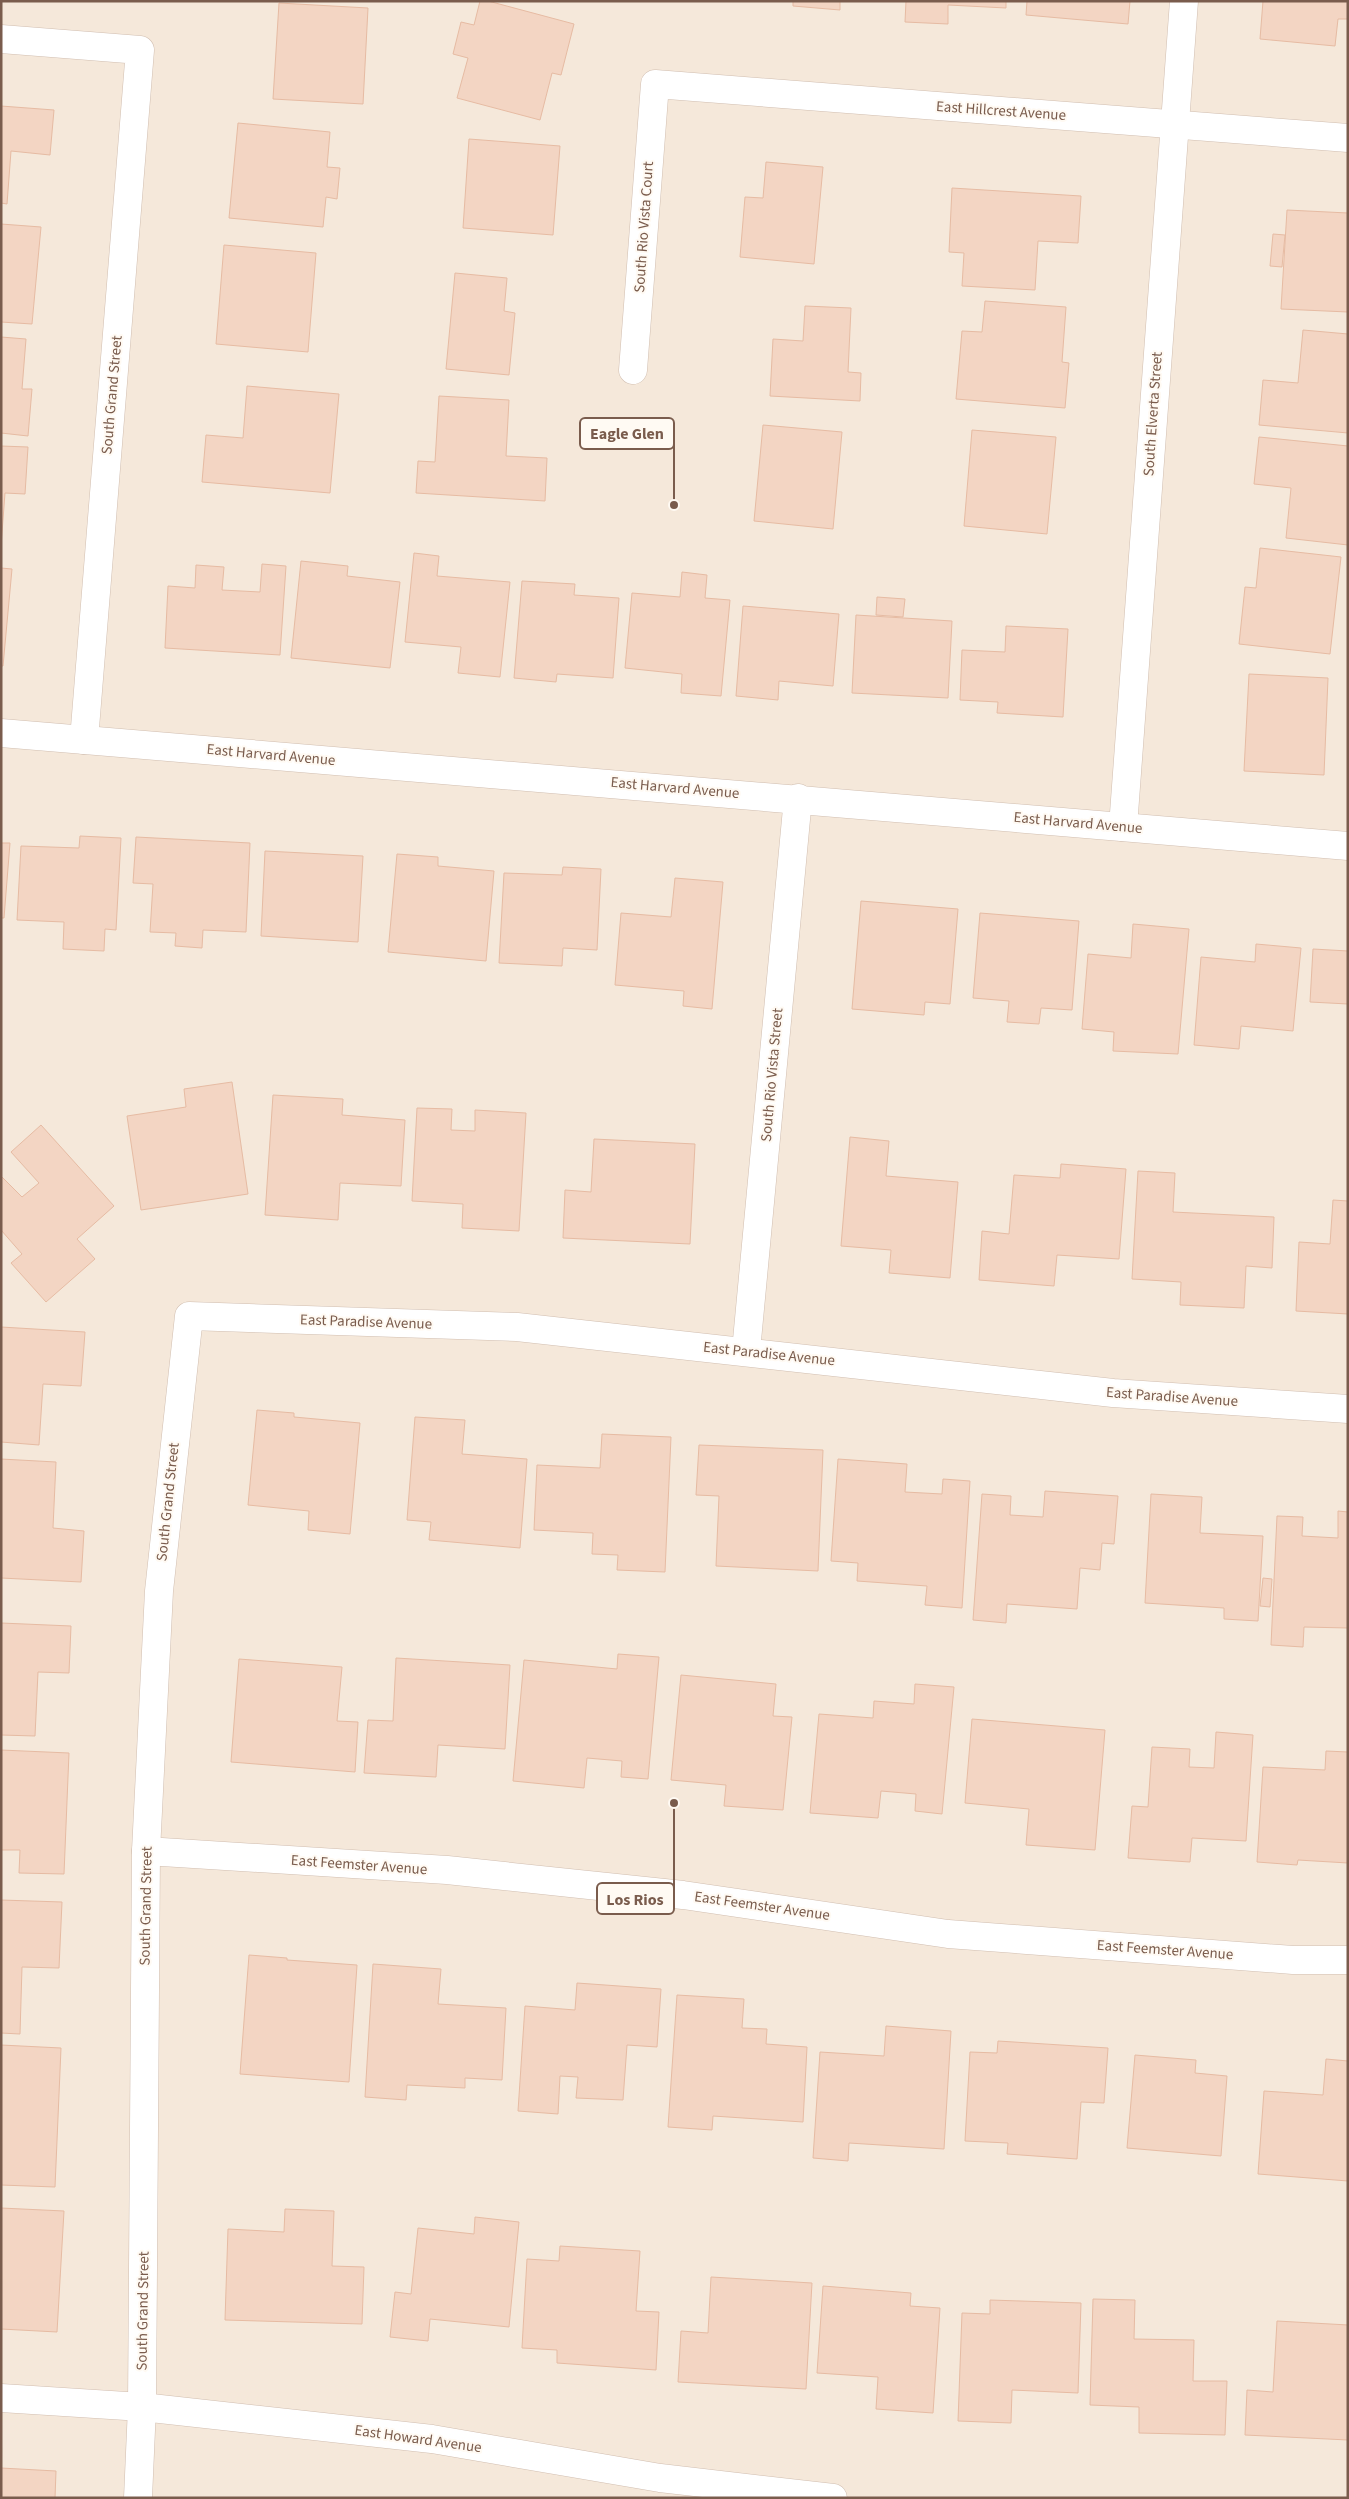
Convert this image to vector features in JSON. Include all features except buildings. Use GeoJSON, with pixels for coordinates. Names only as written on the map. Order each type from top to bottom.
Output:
{"type":"FeatureCollection","features":[{"type":"Feature","properties":{"kind":"street","name":"South Elverta Street"},"geometry":{"type":"LineString","coordinates":[[1123,827],[1184,1]]}},
{"type":"Feature","properties":{"kind":"street","name":"South Grand Street"},"geometry":{"type":"LineString","coordinates":[[1,39],[140,50],[84,740]]}},
{"type":"Feature","properties":{"kind":"street","name":"East Hillcrest Avenue"},"geometry":{"type":"LineString","coordinates":[[655,84],[1348,138]]}},
{"type":"Feature","properties":{"kind":"street","name":"South Rio Vista Court"},"geometry":{"type":"LineString","coordinates":[[634,370],[655,84]]}},
{"type":"Feature","properties":{"kind":"street","name":"East Harvard Avenue"},"geometry":{"type":"LineString","coordinates":[[1,733],[798,798],[1348,846]]}},
{"type":"Feature","properties":{"kind":"street","name":"South Rio Vista Street"},"geometry":{"type":"LineString","coordinates":[[746,1351],[798,798]]}},
{"type":"Feature","properties":{"kind":"street","name":"South Grand Street"},"geometry":{"type":"LineString","coordinates":[[138,2498],[142,2407],[146,1851],[158,1591],[189,1316]]}},
{"type":"Feature","properties":{"kind":"street","name":"East Paradise Avenue"},"geometry":{"type":"LineString","coordinates":[[189,1316],[517,1327],[1113,1393],[1348,1409]]}},
{"type":"Feature","properties":{"kind":"street","name":"East Feemster Avenue"},"geometry":{"type":"LineString","coordinates":[[146,1851],[467,1872],[683,1895],[948,1934],[1293,1960],[1348,1960]]}},
{"type":"Feature","properties":{"kind":"street","name":"East Howard Avenue"},"geometry":{"type":"LineString","coordinates":[[1,2398],[142,2407],[432,2439],[660,2478],[833,2498]]}},
{"type":"Feature","properties":{"kind":"shaded area"},"geometry":{"type":"Polygon","coordinates":[[[1,1],[1348,1],[1348,2498],[1,2498],[1,1]]]}},
{"type":"Feature","properties":{"kind":"place","name":"Eagle Glen"},"geometry":{"type":"Point","coordinates":[674,505]}},
{"type":"Feature","properties":{"kind":"place","name":"Los Rios"},"geometry":{"type":"Point","coordinates":[674,1803]}}]}
